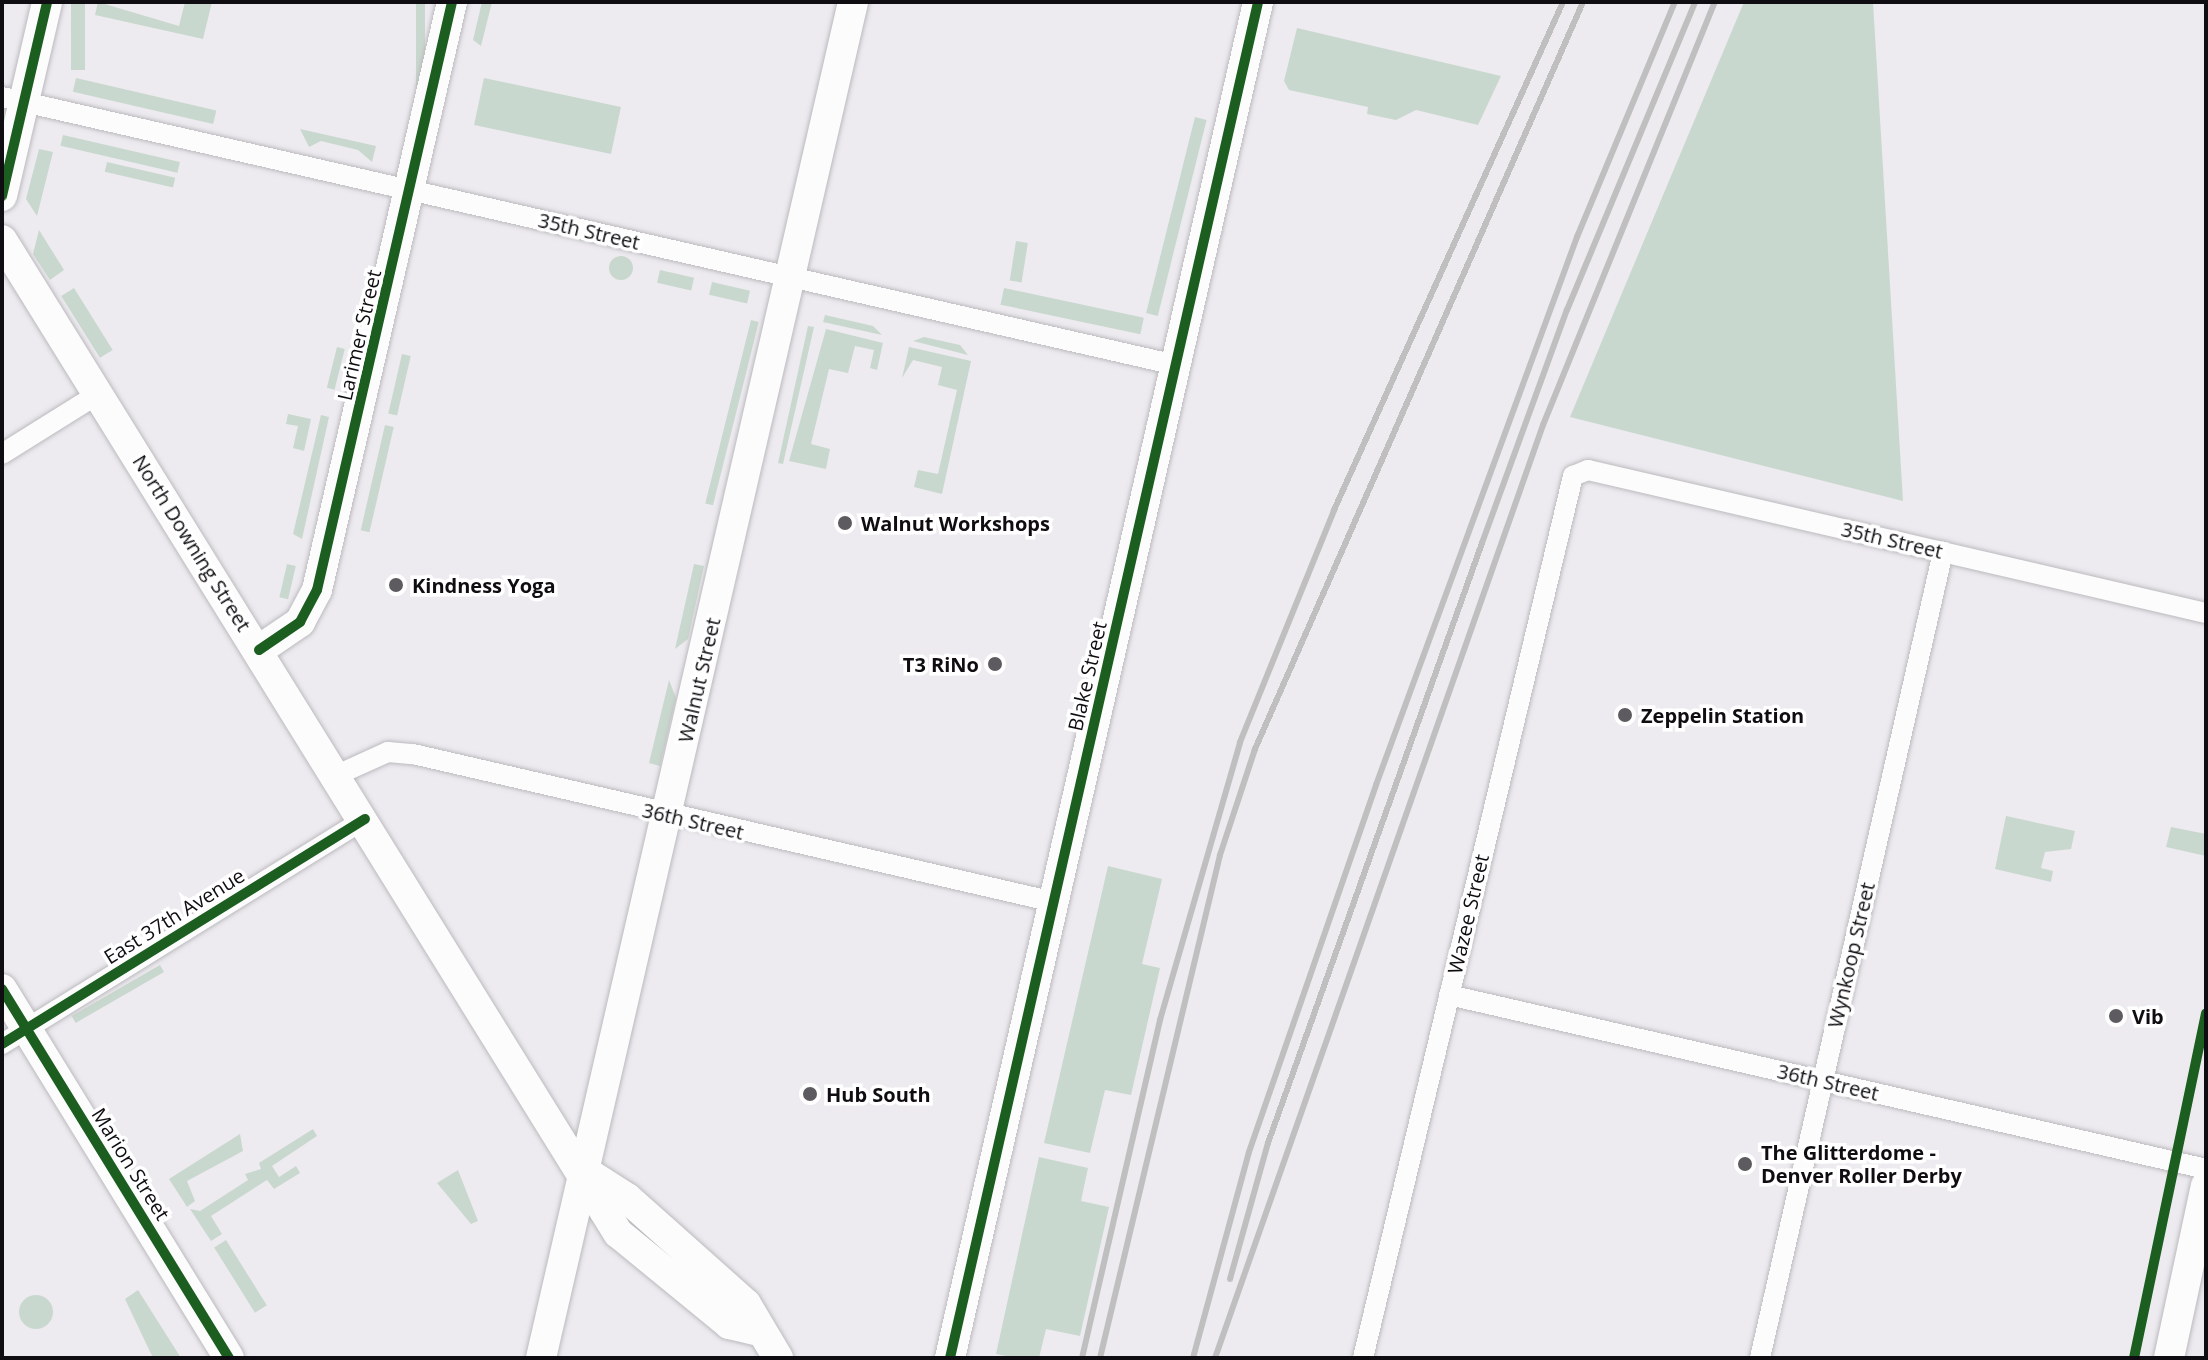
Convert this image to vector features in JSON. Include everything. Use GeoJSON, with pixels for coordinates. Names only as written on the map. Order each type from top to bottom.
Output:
{"type":"FeatureCollection","features":[{"type":"Feature","properties":{"kind":"street"},"geometry":{"type":"LineString","coordinates":[[2,196],[13,100],[47,2]]}},
{"type":"Feature","properties":{"kind":"street","name":"Larimer Street"},"geometry":{"type":"LineString","coordinates":[[259,650],[300,622],[317,590],[452,2]]}},
{"type":"Feature","properties":{"kind":"street","name":"Walnut Street"},"geometry":{"type":"LineString","coordinates":[[541,1358],[853,2]]}},
{"type":"Feature","properties":{"kind":"street","name":"Blake Street"},"geometry":{"type":"LineString","coordinates":[[950,1358],[1258,2]]}},
{"type":"Feature","properties":{"kind":"street","name":"35th Street"},"geometry":{"type":"LineString","coordinates":[[13,100],[1176,365]]}},
{"type":"Feature","properties":{"kind":"street","name":"North Downing Street"},"geometry":{"type":"LineString","coordinates":[[2,240],[586,1172],[627,1198],[746,1304],[755,1330],[778,1358]]}},
{"type":"Feature","properties":{"kind":"street"},"geometry":{"type":"LineString","coordinates":[[2,454],[98,394]]}},
{"type":"Feature","properties":{"kind":"street","name":"35th Street"},"geometry":{"type":"LineString","coordinates":[[1577,473],[1943,552],[2206,613]]}},
{"type":"Feature","properties":{"kind":"street","name":"Wazee Street"},"geometry":{"type":"LineString","coordinates":[[1363,1358],[1577,473]]}},
{"type":"Feature","properties":{"kind":"street","name":"Wynkoop Street"},"geometry":{"type":"LineString","coordinates":[[1760,1358],[1943,552]]}},
{"type":"Feature","properties":{"kind":"street","name":"36th Street"},"geometry":{"type":"LineString","coordinates":[[337,775],[388,752],[413,754],[1054,902]]}},
{"type":"Feature","properties":{"kind":"street","name":"East 37th Avenue"},"geometry":{"type":"LineString","coordinates":[[14,1036],[365,819]]}},
{"type":"Feature","properties":{"kind":"street","name":"Marion Street"},"geometry":{"type":"LineString","coordinates":[[2,989],[14,1036],[229,1358]]}},
{"type":"Feature","properties":{"kind":"street","name":"36th Street"},"geometry":{"type":"LineString","coordinates":[[1449,995],[2206,1169]]}},
{"type":"Feature","properties":{"kind":"street"},"geometry":{"type":"LineString","coordinates":[[2169,1358],[2206,1186]]}},
{"type":"Feature","properties":{"kind":"shaded area"},"geometry":{"type":"Polygon","coordinates":[[[71,2],[85,2],[85,70],[71,70],[71,2]]]}},
{"type":"Feature","properties":{"kind":"shaded area"},"geometry":{"type":"Polygon","coordinates":[[[98,2],[179,26],[185,2],[212,2],[203,39],[95,15],[98,2]]]}},
{"type":"Feature","properties":{"kind":"shaded area"},"geometry":{"type":"Polygon","coordinates":[[[416,2],[425,2],[425,142],[416,142],[416,2]]]}},
{"type":"Feature","properties":{"kind":"shaded area"},"geometry":{"type":"Polygon","coordinates":[[[482,2],[492,2],[481,46],[473,40],[482,2]]]}},
{"type":"Feature","properties":{"kind":"shaded area"},"geometry":{"type":"Polygon","coordinates":[[[1744,2],[1873,2],[1903,501],[1570,417],[1744,2]]]}},
{"type":"Feature","properties":{"kind":"shaded area"},"geometry":{"type":"Polygon","coordinates":[[[1297,28],[1501,76],[1478,125],[1416,110],[1396,120],[1367,114],[1368,107],[1289,90],[1284,81],[1297,28]]]}},
{"type":"Feature","properties":{"kind":"shaded area"},"geometry":{"type":"Polygon","coordinates":[[[76,78],[216,110],[213,124],[73,92],[76,78]]]}},
{"type":"Feature","properties":{"kind":"shaded area"},"geometry":{"type":"Polygon","coordinates":[[[484,78],[621,107],[611,154],[474,125],[484,78]]]}},
{"type":"Feature","properties":{"kind":"shaded area"},"geometry":{"type":"Polygon","coordinates":[[[1195,117],[1207,120],[1158,316],[1146,313],[1195,117]]]}},
{"type":"Feature","properties":{"kind":"shaded area"},"geometry":{"type":"Polygon","coordinates":[[[300,129],[376,146],[372,162],[358,150],[321,141],[309,147],[300,129]]]}},
{"type":"Feature","properties":{"kind":"shaded area"},"geometry":{"type":"Polygon","coordinates":[[[63,135],[180,162],[177,173],[61,146],[63,135]]]}},
{"type":"Feature","properties":{"kind":"shaded area"},"geometry":{"type":"Polygon","coordinates":[[[39,149],[53,152],[37,216],[26,199],[39,149]]]}},
{"type":"Feature","properties":{"kind":"shaded area"},"geometry":{"type":"Polygon","coordinates":[[[107,162],[175,178],[173,187],[105,172],[107,162]]]}},
{"type":"Feature","properties":{"kind":"shaded area"},"geometry":{"type":"Polygon","coordinates":[[[39,230],[64,270],[50,280],[33,254],[39,230]]]}},
{"type":"Feature","properties":{"kind":"shaded area"},"geometry":{"type":"Polygon","coordinates":[[[1016,241],[1028,243],[1022,282],[1010,281],[1016,241]]]}},
{"type":"Feature","properties":{"kind":"shaded area"},"geometry":{"type":"Polygon","coordinates":[[[621,256],[629,260],[633,268],[629,276],[621,280],[613,276],[609,268],[613,260],[621,256]]]}},
{"type":"Feature","properties":{"kind":"shaded area"},"geometry":{"type":"Polygon","coordinates":[[[660,270],[694,278],[691,291],[657,283],[660,270]]]}},
{"type":"Feature","properties":{"kind":"shaded area"},"geometry":{"type":"Polygon","coordinates":[[[712,282],[750,291],[747,303],[709,295],[712,282]]]}},
{"type":"Feature","properties":{"kind":"shaded area"},"geometry":{"type":"Polygon","coordinates":[[[74,288],[113,350],[100,358],[61,296],[74,288]]]}},
{"type":"Feature","properties":{"kind":"shaded area"},"geometry":{"type":"Polygon","coordinates":[[[1004,288],[1144,318],[1140,334],[1000,305],[1004,288]]]}},
{"type":"Feature","properties":{"kind":"shaded area"},"geometry":{"type":"Polygon","coordinates":[[[825,315],[873,326],[882,335],[823,322],[825,315]]]}},
{"type":"Feature","properties":{"kind":"shaded area"},"geometry":{"type":"Polygon","coordinates":[[[751,320],[759,322],[713,505],[705,503],[751,320]]]}},
{"type":"Feature","properties":{"kind":"shaded area"},"geometry":{"type":"Polygon","coordinates":[[[808,326],[814,327],[783,464],[778,463],[808,326]]]}},
{"type":"Feature","properties":{"kind":"shaded area"},"geometry":{"type":"Polygon","coordinates":[[[826,329],[883,343],[877,370],[870,368],[874,350],[855,346],[848,373],[829,369],[811,444],[830,449],[826,469],[789,461],[826,329]]]}},
{"type":"Feature","properties":{"kind":"shaded area"},"geometry":{"type":"Polygon","coordinates":[[[924,337],[960,345],[968,355],[913,341],[924,337]]]}},
{"type":"Feature","properties":{"kind":"shaded area"},"geometry":{"type":"Polygon","coordinates":[[[337,347],[345,349],[335,390],[327,388],[337,347]]]}},
{"type":"Feature","properties":{"kind":"shaded area"},"geometry":{"type":"Polygon","coordinates":[[[909,347],[971,361],[942,494],[914,487],[918,470],[938,474],[957,390],[938,385],[942,367],[913,360],[902,378],[909,347]]]}},
{"type":"Feature","properties":{"kind":"shaded area"},"geometry":{"type":"Polygon","coordinates":[[[402,354],[411,356],[397,415],[388,413],[402,354]]]}},
{"type":"Feature","properties":{"kind":"shaded area"},"geometry":{"type":"Polygon","coordinates":[[[288,414],[311,419],[304,451],[293,448],[298,426],[286,424],[288,414]]]}},
{"type":"Feature","properties":{"kind":"shaded area"},"geometry":{"type":"Polygon","coordinates":[[[321,415],[329,417],[302,539],[293,534],[321,415]]]}},
{"type":"Feature","properties":{"kind":"shaded area"},"geometry":{"type":"Polygon","coordinates":[[[385,425],[394,427],[369,532],[361,530],[385,425]]]}},
{"type":"Feature","properties":{"kind":"shaded area"},"geometry":{"type":"Polygon","coordinates":[[[287,564],[296,566],[288,599],[279,597],[287,564]]]}},
{"type":"Feature","properties":{"kind":"shaded area"},"geometry":{"type":"Polygon","coordinates":[[[694,564],[704,566],[688,639],[675,649],[694,564]]]}},
{"type":"Feature","properties":{"kind":"shaded area"},"geometry":{"type":"Polygon","coordinates":[[[669,680],[676,698],[660,766],[649,763],[669,680]]]}},
{"type":"Feature","properties":{"kind":"shaded area"},"geometry":{"type":"Polygon","coordinates":[[[2006,816],[2075,831],[2071,849],[2045,852],[2041,868],[2053,871],[2051,882],[1995,869],[2006,816]]]}},
{"type":"Feature","properties":{"kind":"shaded area"},"geometry":{"type":"Polygon","coordinates":[[[2171,827],[2206,834],[2206,856],[2166,847],[2171,827]]]}},
{"type":"Feature","properties":{"kind":"shaded area"},"geometry":{"type":"Polygon","coordinates":[[[1108,866],[1162,879],[1142,964],[1160,968],[1131,1095],[1105,1090],[1090,1153],[1044,1143],[1108,866]]]}},
{"type":"Feature","properties":{"kind":"shaded area"},"geometry":{"type":"Polygon","coordinates":[[[160,965],[164,972],[76,1023],[72,1016],[160,965]]]}},
{"type":"Feature","properties":{"kind":"shaded area"},"geometry":{"type":"Polygon","coordinates":[[[313,1129],[317,1136],[272,1166],[279,1177],[296,1166],[300,1173],[274,1189],[267,1180],[211,1216],[222,1234],[211,1241],[190,1209],[200,1211],[248,1180],[245,1174],[261,1169],[259,1163],[313,1129]]]}},
{"type":"Feature","properties":{"kind":"shaded area"},"geometry":{"type":"Polygon","coordinates":[[[240,1134],[243,1151],[187,1181],[195,1201],[187,1207],[169,1179],[240,1134]]]}},
{"type":"Feature","properties":{"kind":"shaded area"},"geometry":{"type":"Polygon","coordinates":[[[1039,1157],[1088,1168],[1081,1201],[1109,1207],[1080,1336],[1046,1329],[1039,1358],[1016,1358],[996,1354],[1039,1157]]]}},
{"type":"Feature","properties":{"kind":"shaded area"},"geometry":{"type":"Polygon","coordinates":[[[458,1170],[478,1221],[471,1224],[437,1183],[458,1170]]]}},
{"type":"Feature","properties":{"kind":"shaded area"},"geometry":{"type":"Polygon","coordinates":[[[226,1240],[267,1305],[255,1313],[214,1247],[226,1240]]]}},
{"type":"Feature","properties":{"kind":"shaded area"},"geometry":{"type":"Polygon","coordinates":[[[138,1290],[181,1358],[153,1358],[125,1299],[138,1290]]]}},
{"type":"Feature","properties":{"kind":"shaded area"},"geometry":{"type":"Polygon","coordinates":[[[36,1295],[48,1300],[53,1312],[48,1324],[36,1329],[24,1324],[19,1312],[24,1300],[36,1295]]]}},
{"type":"Feature","properties":{"kind":"railway"},"geometry":{"type":"LineString","coordinates":[[1082,1358],[1160,1020],[1240,742],[1334,510],[1563,2]]}},
{"type":"Feature","properties":{"kind":"railway"},"geometry":{"type":"LineString","coordinates":[[1100,1358],[1220,855],[1255,749],[1583,2]]}},
{"type":"Feature","properties":{"kind":"railway"},"geometry":{"type":"LineString","coordinates":[[1193,1358],[1249,1152],[1376,785],[1577,237],[1675,2]]}},
{"type":"Feature","properties":{"kind":"railway"},"geometry":{"type":"LineString","coordinates":[[1230,1279],[1268,1143],[1482,543],[1567,310],[1695,2]]}},
{"type":"Feature","properties":{"kind":"railway"},"geometry":{"type":"LineString","coordinates":[[1215,1358],[1543,425],[1715,2]]}},
{"type":"Feature","properties":{"kind":"cycle path"},"geometry":{"type":"LineString","coordinates":[[2,196],[47,2]]}},
{"type":"Feature","properties":{"kind":"cycle path"},"geometry":{"type":"LineString","coordinates":[[259,650],[300,622],[317,590],[452,2]]}},
{"type":"Feature","properties":{"kind":"cycle path"},"geometry":{"type":"LineString","coordinates":[[950,1358],[1258,2]]}},
{"type":"Feature","properties":{"kind":"cycle path"},"geometry":{"type":"LineString","coordinates":[[2,1044],[365,819]]}},
{"type":"Feature","properties":{"kind":"cycle path"},"geometry":{"type":"LineString","coordinates":[[2,989],[229,1358]]}},
{"type":"Feature","properties":{"kind":"cycle path"},"geometry":{"type":"LineString","coordinates":[[2134,1358],[2206,1013]]}},
{"type":"Feature","properties":{"kind":"place","name":"Walnut Workshops"},"geometry":{"type":"Point","coordinates":[845,523]}},
{"type":"Feature","properties":{"kind":"place","name":"Kindness Yoga"},"geometry":{"type":"Point","coordinates":[396,585]}},
{"type":"Feature","properties":{"kind":"place","name":"T3 RiNo"},"geometry":{"type":"Point","coordinates":[995,664]}},
{"type":"Feature","properties":{"kind":"place","name":"Zeppelin Station"},"geometry":{"type":"Point","coordinates":[1625,715]}},
{"type":"Feature","properties":{"kind":"place","name":"Vib"},"geometry":{"type":"Point","coordinates":[2116,1016]}},
{"type":"Feature","properties":{"kind":"place","name":"Hub South"},"geometry":{"type":"Point","coordinates":[810,1094]}},
{"type":"Feature","properties":{"kind":"place","name":"The Glitterdome - Denver Roller Derby"},"geometry":{"type":"Point","coordinates":[1745,1164]}}]}
